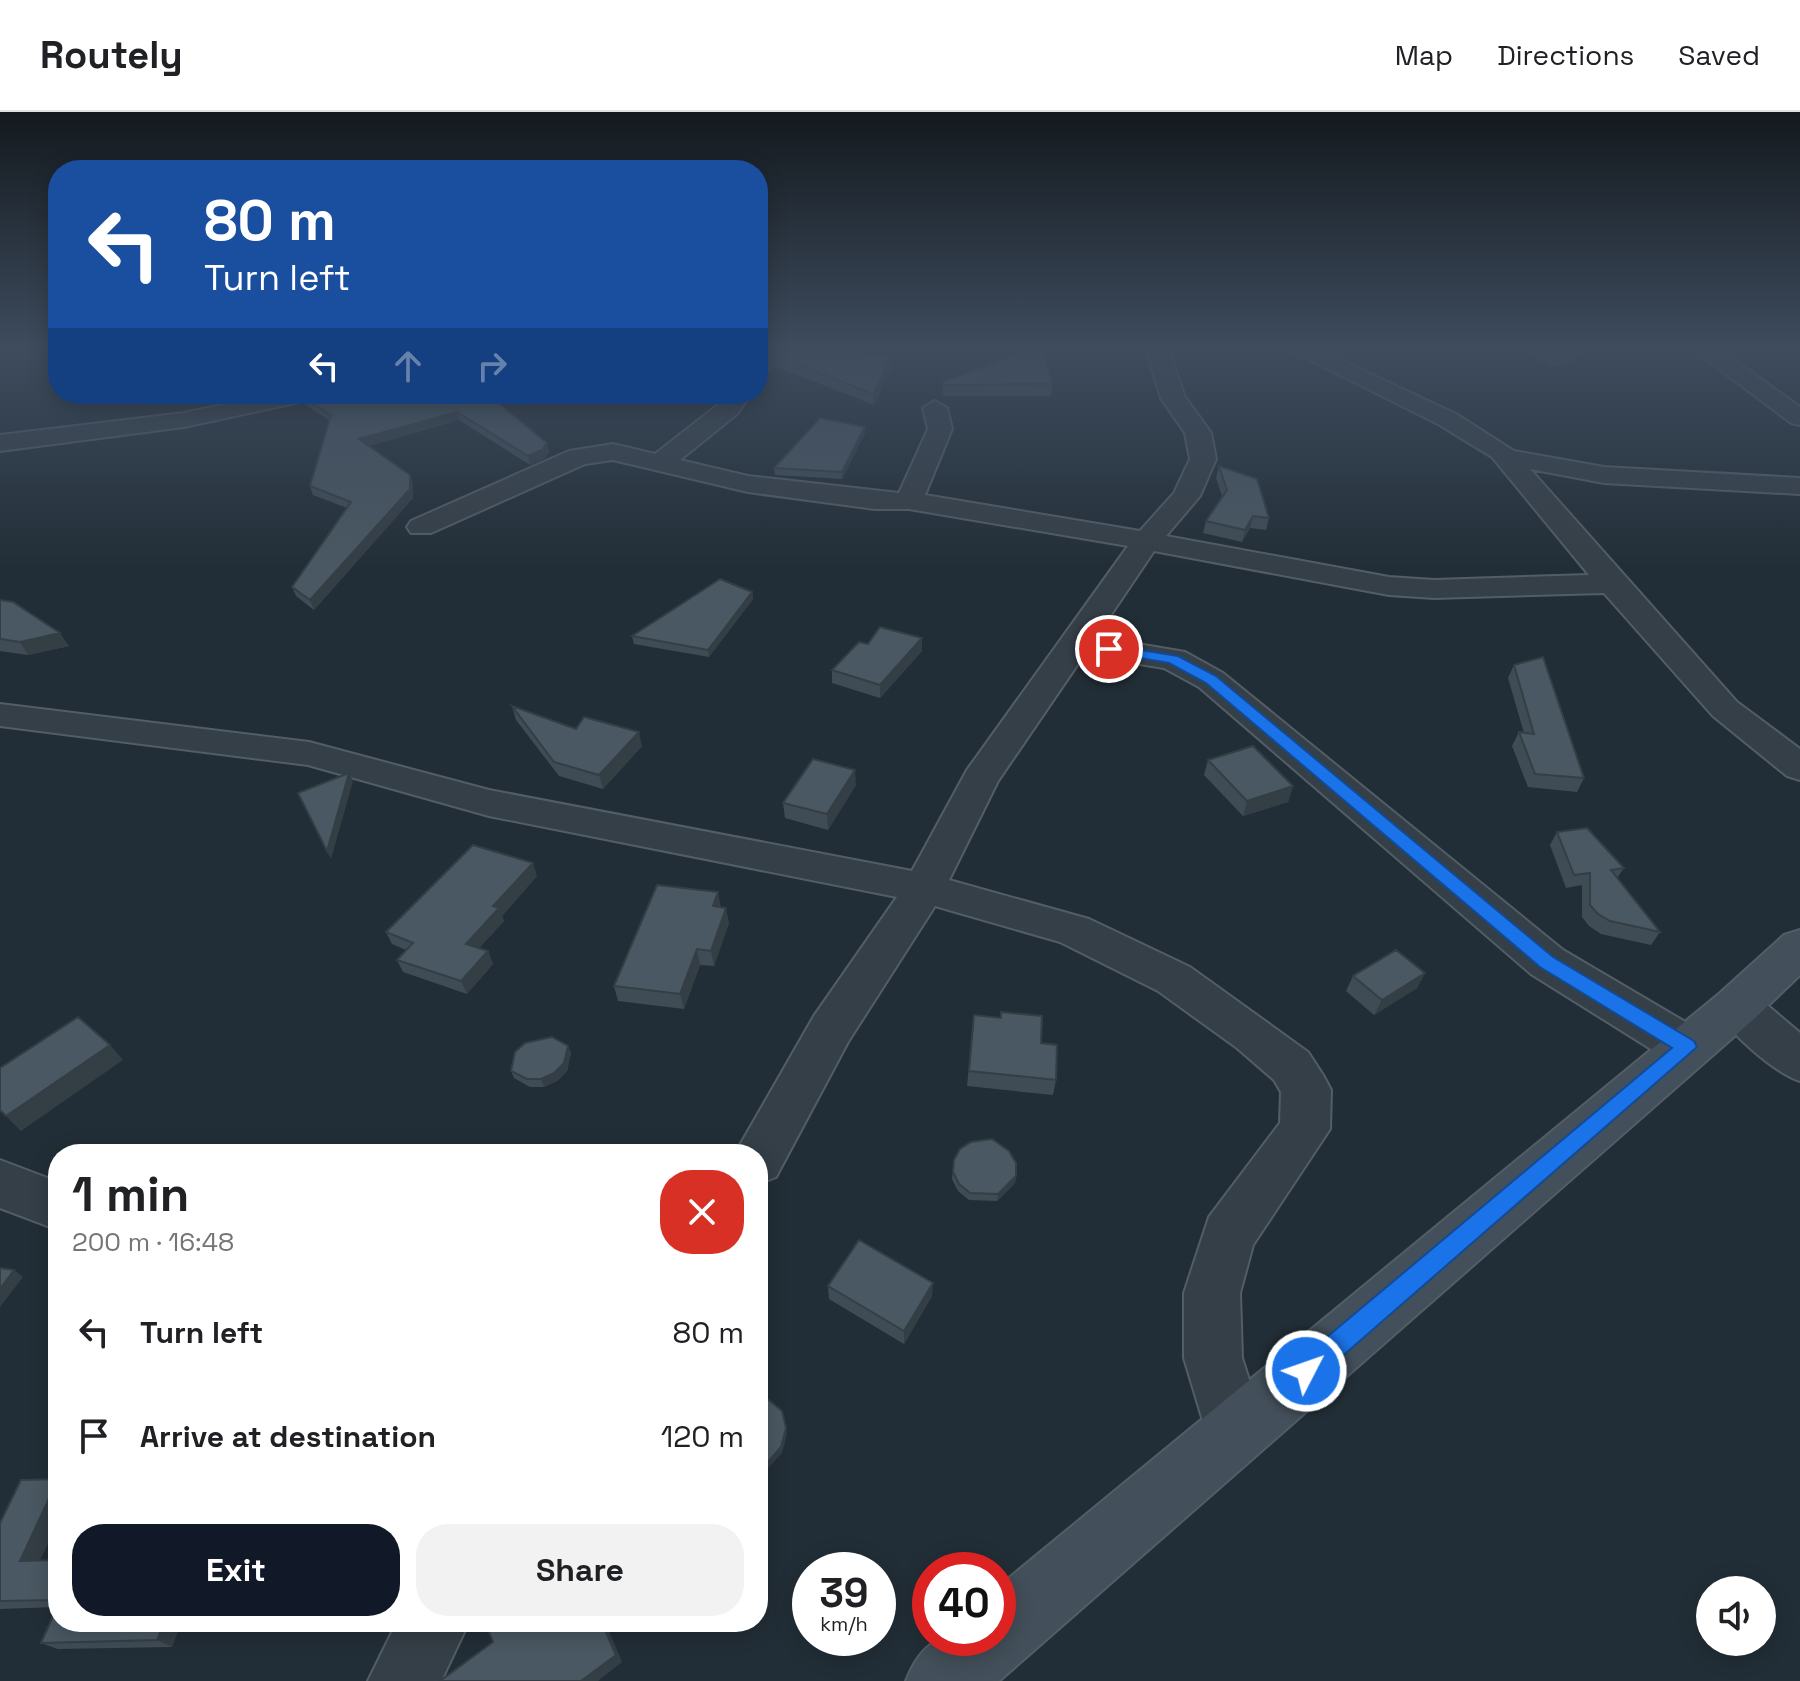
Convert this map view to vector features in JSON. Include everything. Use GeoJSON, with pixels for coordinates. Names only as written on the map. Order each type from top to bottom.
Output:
{"type":"FeatureCollection","features":[{"type":"Feature","properties":{"kind":"street"},"geometry":{"type":"LineString","coordinates":[[0,443],[182,420]]}},
{"type":"Feature","properties":{"kind":"street"},"geometry":{"type":"LineString","coordinates":[[660,463],[714,420]]}},
{"type":"Feature","properties":{"kind":"street"},"geometry":{"type":"LineString","coordinates":[[909,501],[940,429],[938,420]]}},
{"type":"Feature","properties":{"kind":"street"},"geometry":{"type":"LineString","coordinates":[[767,1144],[831,1029],[925,888],[980,779],[1078,644],[1149,538],[1186,496],[1203,459],[1198,433],[1189,420]]}},
{"type":"Feature","properties":{"kind":"street"},"geometry":{"type":"LineString","coordinates":[[1449,420],[1505,457],[1612,584],[1725,709],[1800,768]]}},
{"type":"Feature","properties":{"kind":"street"},"geometry":{"type":"LineString","coordinates":[[421,527],[593,453],[613,452],[748,484],[875,501],[909,501],[1149,538],[1389,586],[1434,589],[1612,584]]}},
{"type":"Feature","properties":{"kind":"street"},"geometry":{"type":"LineString","coordinates":[[1505,457],[1604,475],[1800,486]]}},
{"type":"Feature","properties":{"kind":"street"},"geometry":{"type":"LineString","coordinates":[[1078,644],[1188,664],[1547,962],[1687,1047]]}},
{"type":"Feature","properties":{"kind":"street"},"geometry":{"type":"LineString","coordinates":[[0,715],[309,754],[489,803],[925,888],[1074,930],[1174,979],[1254,1035],[1291,1066],[1306,1090],[1305,1129],[1228,1235],[1212,1293],[1213,1358],[1235,1432]]}},
{"type":"Feature","properties":{"kind":"street"},"geometry":{"type":"LineString","coordinates":[[1016,1619],[1737,1006],[1800,947]]}},
{"type":"Feature","properties":{"kind":"street"},"geometry":{"type":"LineString","coordinates":[[1737,1006],[1800,1061]]}},
{"type":"Feature","properties":{"kind":"street"},"geometry":{"type":"LineString","coordinates":[[0,1184],[48,1202]]}},
{"type":"Feature","properties":{"kind":"street"},"geometry":{"type":"LineString","coordinates":[[403,1681],[430,1632]]}},
{"type":"Feature","properties":{"kind":"street"},"geometry":{"type":"LineString","coordinates":[[943,1681],[972,1656]]}},
{"type":"Feature","properties":{"kind":"building"},"geometry":{"type":"Polygon","coordinates":[[[329,420],[427,420],[359,439],[410,475],[410,489],[310,600],[292,587],[351,502],[310,486],[329,420]]]}},
{"type":"Feature","properties":{"kind":"building"},"geometry":{"type":"Polygon","coordinates":[[[470,420],[520,420],[547,443],[542,450],[528,456],[470,420]]]}},
{"type":"Feature","properties":{"kind":"building"},"geometry":{"type":"Polygon","coordinates":[[[818,420],[865,427],[842,472],[774,468],[818,420]]]}},
{"type":"Feature","properties":{"kind":"building"},"geometry":{"type":"Polygon","coordinates":[[[1219,466],[1257,479],[1269,518],[1253,516],[1245,530],[1206,521],[1227,490],[1219,466]]]}},
{"type":"Feature","properties":{"kind":"building"},"geometry":{"type":"Polygon","coordinates":[[[720,579],[752,592],[708,650],[632,636],[720,579]]]}},
{"type":"Feature","properties":{"kind":"building"},"geometry":{"type":"Polygon","coordinates":[[[0,600],[13,602],[60,633],[20,642],[0,639],[0,600]]]}},
{"type":"Feature","properties":{"kind":"building"},"geometry":{"type":"Polygon","coordinates":[[[880,627],[922,638],[880,685],[832,670],[859,642],[868,644],[880,627]]]}},
{"type":"Feature","properties":{"kind":"building"},"geometry":{"type":"Polygon","coordinates":[[[1543,657],[1584,778],[1535,774],[1519,732],[1534,734],[1514,665],[1543,657]]]}},
{"type":"Feature","properties":{"kind":"building"},"geometry":{"type":"Polygon","coordinates":[[[512,706],[576,729],[584,717],[639,732],[599,775],[554,762],[512,706]]]}},
{"type":"Feature","properties":{"kind":"building"},"geometry":{"type":"Polygon","coordinates":[[[1253,746],[1293,786],[1247,801],[1208,760],[1253,746]]]}},
{"type":"Feature","properties":{"kind":"building"},"geometry":{"type":"Polygon","coordinates":[[[813,759],[855,770],[827,814],[783,803],[813,759]]]}},
{"type":"Feature","properties":{"kind":"building"},"geometry":{"type":"Polygon","coordinates":[[[349,773],[327,851],[298,793],[349,773]]]}},
{"type":"Feature","properties":{"kind":"building"},"geometry":{"type":"Polygon","coordinates":[[[1587,828],[1624,868],[1611,870],[1660,932],[1610,921],[1590,905],[1590,873],[1574,875],[1557,832],[1587,828]]]}},
{"type":"Feature","properties":{"kind":"building"},"geometry":{"type":"Polygon","coordinates":[[[473,845],[533,863],[493,906],[499,908],[466,944],[488,951],[461,981],[397,960],[413,943],[386,932],[473,845]]]}},
{"type":"Feature","properties":{"kind":"building"},"geometry":{"type":"Polygon","coordinates":[[[657,885],[718,892],[713,906],[726,908],[711,951],[697,949],[680,994],[614,986],[657,885]]]}},
{"type":"Feature","properties":{"kind":"building"},"geometry":{"type":"Polygon","coordinates":[[[1396,950],[1425,973],[1382,1000],[1353,976],[1396,950]]]}},
{"type":"Feature","properties":{"kind":"building"},"geometry":{"type":"Polygon","coordinates":[[[1001,1012],[1042,1016],[1041,1043],[1057,1045],[1056,1080],[969,1071],[974,1015],[1001,1018],[1001,1012]]]}},
{"type":"Feature","properties":{"kind":"building"},"geometry":{"type":"Polygon","coordinates":[[[78,1017],[110,1045],[6,1116],[0,1110],[0,1068],[78,1017]]]}},
{"type":"Feature","properties":{"kind":"building"},"geometry":{"type":"Polygon","coordinates":[[[552,1037],[568,1046],[564,1063],[554,1073],[541,1079],[527,1079],[511,1071],[515,1052],[525,1043],[552,1037]]]}},
{"type":"Feature","properties":{"kind":"building"},"geometry":{"type":"Polygon","coordinates":[[[992,1139],[1009,1151],[1016,1163],[1016,1176],[998,1194],[970,1193],[959,1184],[953,1172],[954,1160],[960,1149],[971,1142],[992,1139]]]}},
{"type":"Feature","properties":{"kind":"building"},"geometry":{"type":"Polygon","coordinates":[[[859,1240],[933,1283],[904,1331],[828,1286],[859,1240]]]}},
{"type":"Feature","properties":{"kind":"building"},"geometry":{"type":"Polygon","coordinates":[[[0,1268],[14,1270],[0,1289],[0,1268]]]}},
{"type":"Feature","properties":{"kind":"building"},"geometry":{"type":"Polygon","coordinates":[[[768,1400],[782,1411],[786,1428],[781,1447],[768,1462],[768,1400]]]}},
{"type":"Feature","properties":{"kind":"building"},"geometry":{"type":"Polygon","coordinates":[[[48,1479],[48,1501],[20,1561],[48,1560],[48,1600],[0,1601],[0,1523],[21,1480],[48,1479]]]}},
{"type":"Feature","properties":{"kind":"building"},"geometry":{"type":"Polygon","coordinates":[[[48,1627],[48,1632],[160,1632],[157,1640],[41,1643],[48,1627]]]}},
{"type":"Feature","properties":{"kind":"building"},"geometry":{"type":"Polygon","coordinates":[[[489,1632],[606,1632],[616,1655],[581,1681],[440,1681],[493,1642],[489,1632]]]}},
{"type":"Feature","properties":{"kind":"route"},"geometry":{"type":"LineString","coordinates":[[1109,649],[1188,664],[1547,962],[1623,1011],[1687,1047],[1306,1371]]}}]}
